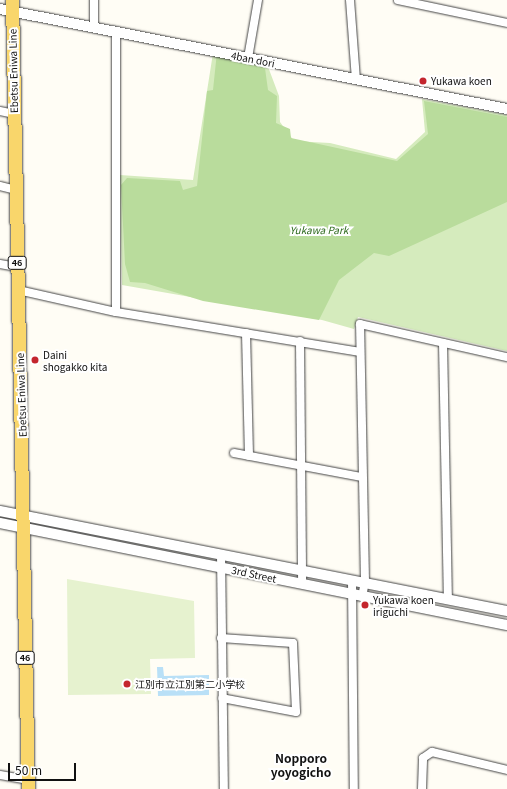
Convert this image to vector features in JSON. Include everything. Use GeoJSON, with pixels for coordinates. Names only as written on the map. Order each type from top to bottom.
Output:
{"type":"FeatureCollection","features":[{"type":"Feature","properties":{"kind":"main road","name":"Ebetsu Eniwa Line"},"geometry":{"type":"LineString","coordinates":[[8,7],[14,114],[16,190],[27,785]]}},
{"type":"Feature","properties":{"kind":"street"},"geometry":{"type":"LineString","coordinates":[[94,0],[94,28]]}},
{"type":"Feature","properties":{"kind":"street"},"geometry":{"type":"LineString","coordinates":[[248,58],[258,0]]}},
{"type":"Feature","properties":{"kind":"street"},"geometry":{"type":"LineString","coordinates":[[350,0],[356,80]]}},
{"type":"Feature","properties":{"kind":"street"},"geometry":{"type":"LineString","coordinates":[[398,0],[507,23]]}},
{"type":"Feature","properties":{"kind":"street","name":"4ban dori"},"geometry":{"type":"LineString","coordinates":[[8,7],[94,28],[507,110]]}},
{"type":"Feature","properties":{"kind":"street"},"geometry":{"type":"LineString","coordinates":[[116,32],[116,312]]}},
{"type":"Feature","properties":{"kind":"street"},"geometry":{"type":"LineString","coordinates":[[0,111],[14,114]]}},
{"type":"Feature","properties":{"kind":"street"},"geometry":{"type":"LineString","coordinates":[[0,186],[16,190]]}},
{"type":"Feature","properties":{"kind":"street"},"geometry":{"type":"LineString","coordinates":[[0,264],[17,267]]}},
{"type":"Feature","properties":{"kind":"street"},"geometry":{"type":"LineString","coordinates":[[18,290],[116,312],[246,333],[300,340],[359,352]]}},
{"type":"Feature","properties":{"kind":"street"},"geometry":{"type":"LineString","coordinates":[[362,597],[365,582],[361,478],[360,324],[507,357]]}},
{"type":"Feature","properties":{"kind":"street"},"geometry":{"type":"LineString","coordinates":[[246,333],[249,456]]}},
{"type":"Feature","properties":{"kind":"street"},"geometry":{"type":"LineString","coordinates":[[300,340],[304,570],[302,584]]}},
{"type":"Feature","properties":{"kind":"street"},"geometry":{"type":"LineString","coordinates":[[443,342],[448,599]]}},
{"type":"Feature","properties":{"kind":"street"},"geometry":{"type":"LineString","coordinates":[[234,453],[361,478]]}},
{"type":"Feature","properties":{"kind":"street","name":"3rd Street"},"geometry":{"type":"LineString","coordinates":[[0,511],[23,521],[220,566],[350,595],[507,625]]}},
{"type":"Feature","properties":{"kind":"street","name":"3rd Street"},"geometry":{"type":"LineString","coordinates":[[0,523],[23,521],[221,554],[507,611]]}},
{"type":"Feature","properties":{"kind":"street"},"geometry":{"type":"LineString","coordinates":[[221,554],[224,789]]}},
{"type":"Feature","properties":{"kind":"street"},"geometry":{"type":"LineString","coordinates":[[352,580],[350,595],[354,789]]}},
{"type":"Feature","properties":{"kind":"street"},"geometry":{"type":"LineString","coordinates":[[221,638],[293,643],[296,712],[222,698]]}},
{"type":"Feature","properties":{"kind":"street"},"geometry":{"type":"LineString","coordinates":[[422,789],[423,758],[432,752],[507,770]]}},
{"type":"Feature","properties":{"kind":"street"},"geometry":{"type":"LineString","coordinates":[[0,775],[27,785]]}},
{"type":"Feature","properties":{"kind":"green space","name":"Yukawa Park"},"geometry":{"type":"Polygon","coordinates":[[[217,52],[264,61],[268,90],[277,96],[276,123],[290,129],[291,138],[397,161],[428,134],[424,101],[507,117],[507,202],[389,256],[374,253],[339,280],[319,320],[203,301],[145,283],[130,282],[125,264],[121,185],[127,178],[180,181],[183,190],[197,186],[207,91],[213,90],[217,52]]]}},
{"type":"Feature","properties":{"kind":"green space","name":"Yukawa Park"},"geometry":{"type":"Polygon","coordinates":[[[213,53],[267,64],[279,96],[280,122],[294,141],[330,143],[396,159],[425,132],[422,99],[507,115],[507,351],[358,317],[354,329],[322,320],[122,285],[120,175],[193,180],[213,53]]]}},
{"type":"Feature","properties":{"kind":"green space"},"geometry":{"type":"Polygon","coordinates":[[[67,579],[194,601],[195,658],[150,659],[151,694],[68,695],[67,579]]]}},
{"type":"Feature","properties":{"kind":"water"},"geometry":{"type":"Polygon","coordinates":[[[157,667],[163,667],[164,676],[209,675],[209,695],[158,696],[157,667]]]}},
{"type":"Feature","properties":{"kind":"place","name":"Yukawa koen"},"geometry":{"type":"Point","coordinates":[423,81]}},
{"type":"Feature","properties":{"kind":"place","name":"Daini shogakko kita"},"geometry":{"type":"Point","coordinates":[35,360]}},
{"type":"Feature","properties":{"kind":"place","name":"Yukawa koen iriguchi"},"geometry":{"type":"Point","coordinates":[365,605]}},
{"type":"Feature","properties":{"kind":"place","name":"江別市立江別第二小学校"},"geometry":{"type":"Point","coordinates":[127,684]}},
{"type":"Feature","properties":{"kind":"district","name":"Nopporo yoyogicho"},"geometry":{"type":"Point","coordinates":[301,765]}}]}
